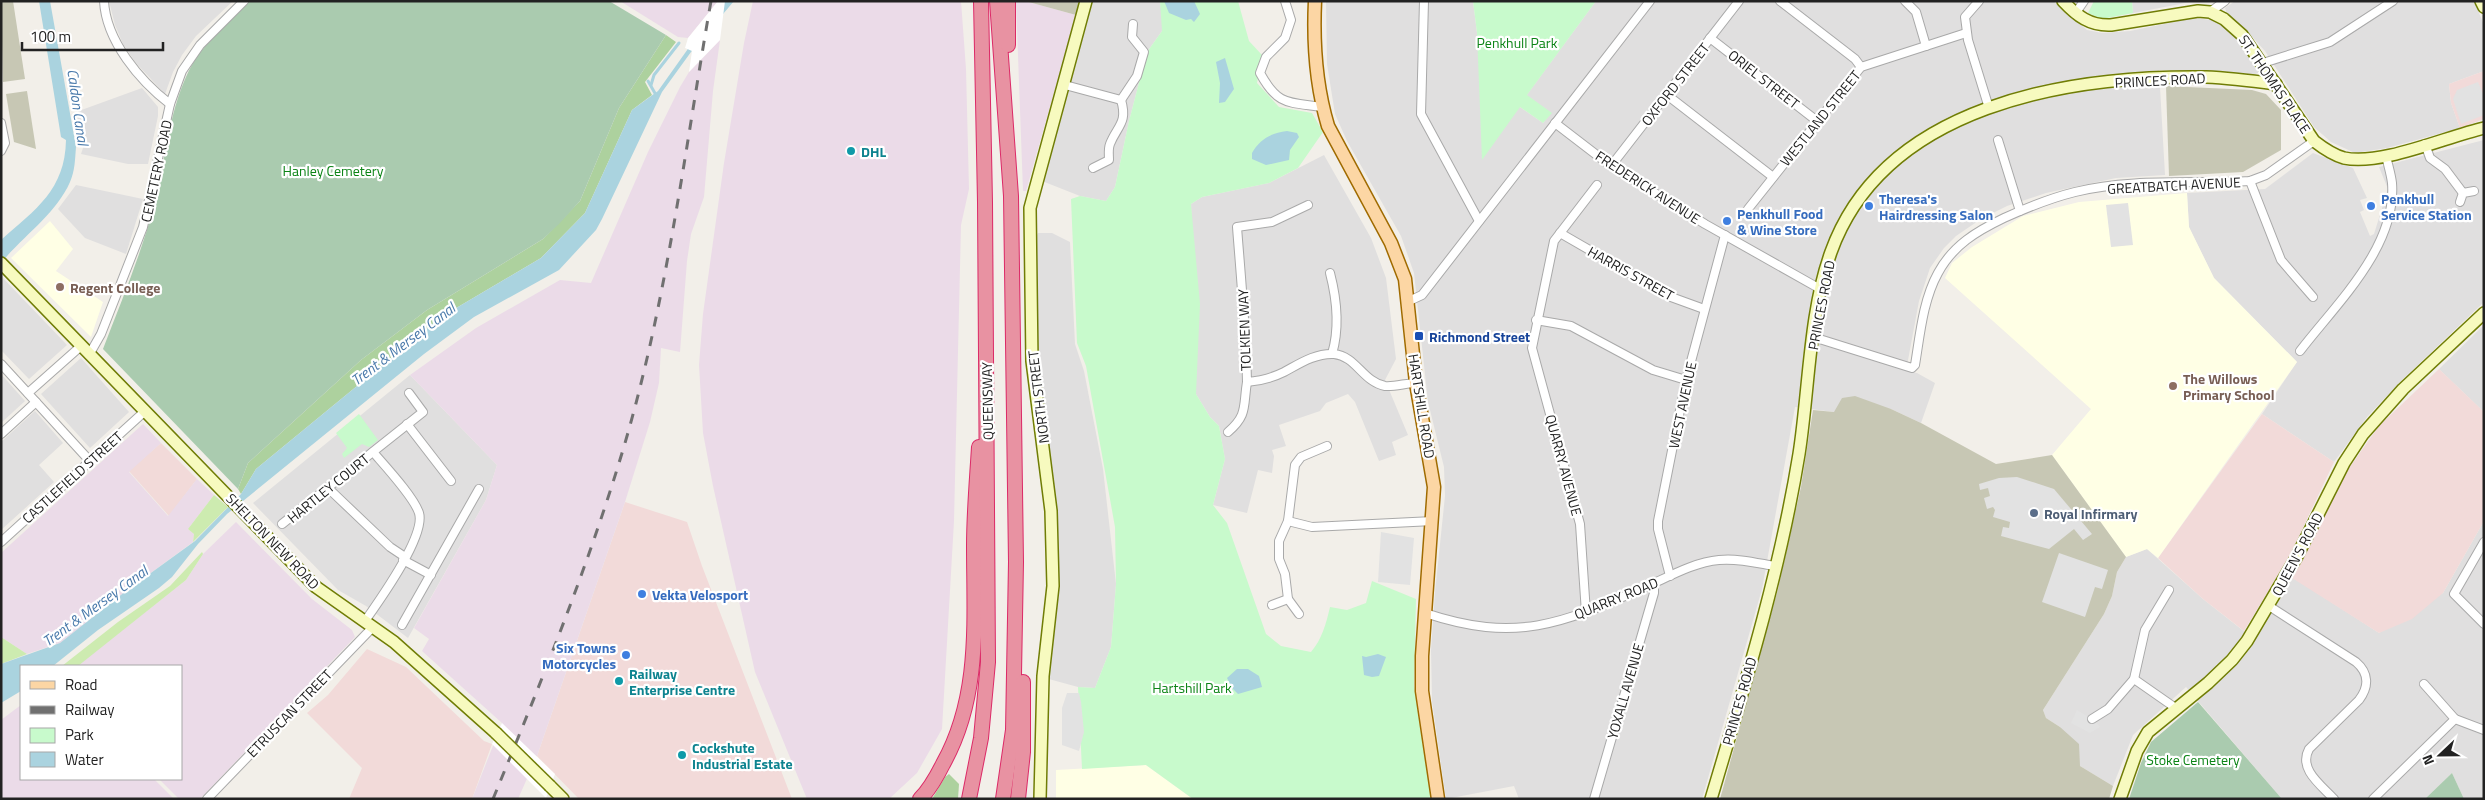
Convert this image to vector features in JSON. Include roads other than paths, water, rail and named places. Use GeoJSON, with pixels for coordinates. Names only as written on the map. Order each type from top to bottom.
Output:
{"type":"FeatureCollection","features":[{"type":"Feature","properties":{"kind":"highway"},"geometry":{"type":"LineString","coordinates":[[972,1],[985,202]]}},
{"type":"Feature","properties":{"kind":"highway","name":"QUEENSWAY"},"geometry":{"type":"LineString","coordinates":[[969,799],[982,738],[988,662],[985,202],[980,1]]}},
{"type":"Feature","properties":{"kind":"highway","name":"QUEENSWAY"},"geometry":{"type":"LineString","coordinates":[[997,1],[1011,196],[1016,562],[1013,730],[1003,799]]}},
{"type":"Feature","properties":{"kind":"highway"},"geometry":{"type":"LineString","coordinates":[[1008,1],[1008,46],[1014,126],[1011,196]]}},
{"type":"Feature","properties":{"kind":"highway"},"geometry":{"type":"LineString","coordinates":[[920,799],[934,781],[955,741],[966,708],[972,680],[974,652],[975,511],[986,311]]}},
{"type":"Feature","properties":{"kind":"highway"},"geometry":{"type":"LineString","coordinates":[[1016,562],[1024,708],[1024,752],[1018,799]]}},
{"type":"Feature","properties":{"kind":"main road","name":"HARTSHILL ROAD"},"geometry":{"type":"LineString","coordinates":[[1314,1],[1316,54],[1322,107],[1338,146],[1402,266],[1409,301],[1416,382],[1434,487],[1422,691],[1438,799]]}},
{"type":"Feature","properties":{"kind":"street"},"geometry":{"type":"LineString","coordinates":[[104,1],[104,11],[118,46],[156,94],[170,104]]}},
{"type":"Feature","properties":{"kind":"street","name":"CEMETERY ROAD"},"geometry":{"type":"LineString","coordinates":[[89,354],[101,334],[143,227],[170,104],[182,71],[200,45],[244,1]]}},
{"type":"Feature","properties":{"kind":"street","name":"NORTH STREET"},"geometry":{"type":"LineString","coordinates":[[1040,799],[1043,676],[1053,586],[1051,511],[1032,362],[1030,208],[1065,85],[1086,1]]}},
{"type":"Feature","properties":{"kind":"street"},"geometry":{"type":"LineString","coordinates":[[1285,1],[1291,20],[1285,38],[1266,57],[1260,73],[1270,91],[1284,102],[1322,107]]}},
{"type":"Feature","properties":{"kind":"street"},"geometry":{"type":"LineString","coordinates":[[1424,1],[1421,114],[1479,221]]}},
{"type":"Feature","properties":{"kind":"street"},"geometry":{"type":"LineString","coordinates":[[1409,301],[1422,295],[1650,1]]}},
{"type":"Feature","properties":{"kind":"street","name":"OXFORD STREET"},"geometry":{"type":"LineString","coordinates":[[1611,166],[1739,1]]}},
{"type":"Feature","properties":{"kind":"street"},"geometry":{"type":"LineString","coordinates":[[1780,1],[1855,59],[1861,67]]}},
{"type":"Feature","properties":{"kind":"street"},"geometry":{"type":"LineString","coordinates":[[1905,1],[1916,12],[1926,46]]}},
{"type":"Feature","properties":{"kind":"street"},"geometry":{"type":"LineString","coordinates":[[1979,1],[1965,17],[1966,33],[1989,108]]}},
{"type":"Feature","properties":{"kind":"street"},"geometry":{"type":"LineString","coordinates":[[2063,1],[2075,14],[2088,22],[2106,26],[2186,12],[2210,12],[2225,1]]}},
{"type":"Feature","properties":{"kind":"street"},"geometry":{"type":"LineString","coordinates":[[2075,14],[2084,1]]}},
{"type":"Feature","properties":{"kind":"street"},"geometry":{"type":"LineString","coordinates":[[2263,64],[2330,42],[2393,1]]}},
{"type":"Feature","properties":{"kind":"street"},"geometry":{"type":"LineString","coordinates":[[2481,1],[2484,7]]}},
{"type":"Feature","properties":{"kind":"street","name":"ST. THOMAS PLACE"},"geometry":{"type":"LineString","coordinates":[[2210,12],[2231,23],[2250,44],[2314,141],[2342,157],[2374,159],[2484,128]]}},
{"type":"Feature","properties":{"kind":"street"},"geometry":{"type":"LineString","coordinates":[[1121,100],[1137,76],[1144,52],[1132,37],[1133,24]]}},
{"type":"Feature","properties":{"kind":"street","name":"WESTLAND STREET"},"geometry":{"type":"LineString","coordinates":[[1748,209],[1861,67],[1966,33]]}},
{"type":"Feature","properties":{"kind":"street","name":"ORIEL STREET"},"geometry":{"type":"LineString","coordinates":[[1710,38],[1817,121]]}},
{"type":"Feature","properties":{"kind":"street","name":"PRINCES ROAD"},"geometry":{"type":"LineString","coordinates":[[1711,799],[1742,695],[1775,566],[1799,454],[1813,337],[1826,267],[1837,236],[1853,207],[1878,175],[1903,152],[1930,134],[1989,108],[2062,89],[2144,79],[2209,77],[2276,84]]}},
{"type":"Feature","properties":{"kind":"street"},"geometry":{"type":"LineString","coordinates":[[1065,85],[1121,100]]}},
{"type":"Feature","properties":{"kind":"street"},"geometry":{"type":"LineString","coordinates":[[1666,95],[1773,177]]}},
{"type":"Feature","properties":{"kind":"street"},"geometry":{"type":"LineString","coordinates":[[1093,168],[1110,160],[1109,146],[1121,127],[1124,110],[1121,100]]}},
{"type":"Feature","properties":{"kind":"street"},"geometry":{"type":"LineString","coordinates":[[1,123],[4,143],[1,151]]}},
{"type":"Feature","properties":{"kind":"street","name":"FREDERICK AVENUE"},"geometry":{"type":"LineString","coordinates":[[1555,123],[1611,166],[1725,235],[1822,290]]}},
{"type":"Feature","properties":{"kind":"street"},"geometry":{"type":"LineString","coordinates":[[1998,140],[2020,211]]}},
{"type":"Feature","properties":{"kind":"street","name":"GREATBATCH AVENUE"},"geometry":{"type":"LineString","coordinates":[[1813,337],[1912,368],[1915,365],[1928,298],[1937,274],[1948,258],[1966,239],[2020,211],[2076,192],[2138,184],[2250,181],[2266,175],[2314,141]]}},
{"type":"Feature","properties":{"kind":"street"},"geometry":{"type":"LineString","coordinates":[[2425,144],[2430,158],[2445,169],[2463,192]]}},
{"type":"Feature","properties":{"kind":"street"},"geometry":{"type":"LineString","coordinates":[[2300,351],[2356,281],[2377,244],[2391,203],[2392,182],[2386,156]]}},
{"type":"Feature","properties":{"kind":"street"},"geometry":{"type":"LineString","coordinates":[[2250,181],[2281,260],[2313,297]]}},
{"type":"Feature","properties":{"kind":"street"},"geometry":{"type":"LineString","coordinates":[[1596,185],[1554,241],[1536,320],[1571,326],[1653,370],[1686,380]]}},
{"type":"Feature","properties":{"kind":"street"},"geometry":{"type":"LineString","coordinates":[[2463,192],[2474,191]]}},
{"type":"Feature","properties":{"kind":"street"},"geometry":{"type":"LineString","coordinates":[[2460,202],[2463,192]]}},
{"type":"Feature","properties":{"kind":"street","name":"TOLKIEN WAY"},"geometry":{"type":"LineString","coordinates":[[1308,206],[1272,222],[1237,226],[1244,296],[1243,336],[1246,382],[1261,381],[1282,373],[1306,360],[1332,354]]}},
{"type":"Feature","properties":{"kind":"street","name":"HARRIS STREET"},"geometry":{"type":"LineString","coordinates":[[1560,233],[1671,297],[1704,308]]}},
{"type":"Feature","properties":{"kind":"street","name":"WEST AVENUE"},"geometry":{"type":"LineString","coordinates":[[1670,576],[1658,529],[1658,521],[1686,380],[1725,235]]}},
{"type":"Feature","properties":{"kind":"street","name":"SHELTON NEW ROAD"},"geometry":{"type":"LineString","coordinates":[[3,265],[316,587],[394,642],[496,733],[562,799]]}},
{"type":"Feature","properties":{"kind":"street"},"geometry":{"type":"LineString","coordinates":[[1330,273],[1337,313],[1337,340],[1332,354],[1352,361],[1362,373],[1385,386],[1416,382]]}},
{"type":"Feature","properties":{"kind":"street","name":"QUEEN'S ROAD"},"geometry":{"type":"LineString","coordinates":[[2120,799],[2141,740],[2232,660],[2269,606],[2355,445],[2403,389],[2484,313]]}},
{"type":"Feature","properties":{"kind":"street","name":"QUARRY AVENUE"},"geometry":{"type":"LineString","coordinates":[[1536,320],[1532,348],[1580,524],[1586,613]]}},
{"type":"Feature","properties":{"kind":"street"},"geometry":{"type":"LineString","coordinates":[[28,393],[81,346]]}},
{"type":"Feature","properties":{"kind":"street"},"geometry":{"type":"LineString","coordinates":[[1,364],[89,460]]}},
{"type":"Feature","properties":{"kind":"street"},"geometry":{"type":"LineString","coordinates":[[1228,432],[1238,424],[1244,414],[1246,382]]}},
{"type":"Feature","properties":{"kind":"street","name":"HARTLEY COURT"},"geometry":{"type":"LineString","coordinates":[[282,524],[423,412],[409,393]]}},
{"type":"Feature","properties":{"kind":"street"},"geometry":{"type":"LineString","coordinates":[[1,434],[36,402]]}},
{"type":"Feature","properties":{"kind":"street","name":"CASTLEFIELD STREET"},"geometry":{"type":"LineString","coordinates":[[1,542],[144,412]]}},
{"type":"Feature","properties":{"kind":"street"},"geometry":{"type":"LineString","coordinates":[[407,424],[451,481]]}},
{"type":"Feature","properties":{"kind":"street"},"geometry":{"type":"LineString","coordinates":[[1299,614],[1288,599],[1278,550],[1281,532],[1288,521],[1294,465],[1301,457],[1327,446]]}},
{"type":"Feature","properties":{"kind":"street","name":"ETRUSCAN STREET"},"geometry":{"type":"LineString","coordinates":[[206,799],[369,624],[416,536],[420,514],[373,452]]}},
{"type":"Feature","properties":{"kind":"street"},"geometry":{"type":"LineString","coordinates":[[328,488],[404,559],[431,575]]}},
{"type":"Feature","properties":{"kind":"street"},"geometry":{"type":"LineString","coordinates":[[402,625],[479,489]]}},
{"type":"Feature","properties":{"kind":"street"},"geometry":{"type":"LineString","coordinates":[[1288,521],[1312,527],[1433,521]]}},
{"type":"Feature","properties":{"kind":"street"},"geometry":{"type":"LineString","coordinates":[[2484,542],[2454,594],[2484,624]]}},
{"type":"Feature","properties":{"kind":"street","name":"QUARRY ROAD"},"geometry":{"type":"LineString","coordinates":[[1426,614],[1452,622],[1490,628],[1532,628],[1586,613],[1670,576],[1710,561],[1721,560],[1775,566]]}},
{"type":"Feature","properties":{"kind":"street","name":"YOXALL AVENUE"},"geometry":{"type":"LineString","coordinates":[[1594,799],[1654,593],[1654,583]]}},
{"type":"Feature","properties":{"kind":"street"},"geometry":{"type":"LineString","coordinates":[[2092,719],[2109,711],[2134,679],[2145,630],[2169,590]]}},
{"type":"Feature","properties":{"kind":"street"},"geometry":{"type":"LineString","coordinates":[[1272,605],[1288,599]]}},
{"type":"Feature","properties":{"kind":"street"},"geometry":{"type":"LineString","coordinates":[[2269,606],[2356,662],[2361,666],[2366,676],[2365,692],[2360,700],[2309,749],[2305,756],[2305,764],[2308,771],[2334,799]]}},
{"type":"Feature","properties":{"kind":"street"},"geometry":{"type":"LineString","coordinates":[[2134,679],[2177,709]]}},
{"type":"Feature","properties":{"kind":"street"},"geometry":{"type":"LineString","coordinates":[[2424,684],[2455,719],[2484,730]]}},
{"type":"Feature","properties":{"kind":"street"},"geometry":{"type":"LineString","coordinates":[[2374,799],[2455,719]]}},
{"type":"Feature","properties":{"kind":"water"},"geometry":{"type":"Polygon","coordinates":[[[39,1],[50,1],[76,147],[73,174],[64,194],[48,215],[1,263],[1,240],[37,208],[46,197],[60,172],[64,157],[66,140],[61,137],[39,1]]]}},
{"type":"Feature","properties":{"kind":"water"},"geometry":{"type":"Polygon","coordinates":[[[722,1],[734,1],[691,52],[662,92],[596,230],[559,270],[474,317],[424,354],[227,514],[198,544],[172,577],[159,588],[98,630],[54,665],[20,665],[20,692],[1,703],[1,664],[60,643],[126,591],[195,541],[241,494],[256,469],[441,317],[541,258],[585,213],[632,110],[658,91],[722,1]]]}},
{"type":"Feature","properties":{"kind":"water"},"geometry":{"type":"Polygon","coordinates":[[[1164,1],[1194,1],[1200,14],[1194,22],[1191,19],[1186,20],[1169,13],[1164,1]]]}},
{"type":"Feature","properties":{"kind":"water"},"geometry":{"type":"Polygon","coordinates":[[[1225,58],[1234,89],[1225,102],[1219,103],[1220,83],[1216,62],[1225,58]]]}},
{"type":"Feature","properties":{"kind":"water"},"geometry":{"type":"Polygon","coordinates":[[[1287,131],[1297,133],[1299,137],[1290,150],[1289,160],[1266,165],[1252,159],[1252,153],[1262,140],[1276,133],[1287,131]]]}},
{"type":"Feature","properties":{"kind":"water"},"geometry":{"type":"Polygon","coordinates":[[[1378,654],[1386,657],[1379,676],[1364,675],[1362,656],[1378,654]]]}},
{"type":"Feature","properties":{"kind":"water"},"geometry":{"type":"Polygon","coordinates":[[[1237,669],[1248,669],[1259,676],[1262,687],[1238,694],[1232,688],[1227,678],[1237,669]]]}},
{"type":"Feature","properties":{"kind":"waterway"},"geometry":{"type":"LineString","coordinates":[[651,85],[654,75],[679,43]]}},
{"type":"Feature","properties":{"kind":"waterway"},"geometry":{"type":"LineString","coordinates":[[648,81],[656,95]]}},
{"type":"Feature","properties":{"kind":"railway"},"geometry":{"type":"LineString","coordinates":[[493,799],[546,667],[596,534],[640,389],[664,279],[711,1]]}},
{"type":"Feature","properties":{"kind":"place","name":"DHL"},"geometry":{"type":"Point","coordinates":[851,151]}},
{"type":"Feature","properties":{"kind":"place","name":"Theresa's Hairdressing Salon"},"geometry":{"type":"Point","coordinates":[1869,206]}},
{"type":"Feature","properties":{"kind":"place","name":"Penkhull Service Station"},"geometry":{"type":"Point","coordinates":[2371,206]}},
{"type":"Feature","properties":{"kind":"place","name":"Penkhull Food & Wine Store"},"geometry":{"type":"Point","coordinates":[1727,221]}},
{"type":"Feature","properties":{"kind":"place","name":"Regent College"},"geometry":{"type":"Point","coordinates":[60,287]}},
{"type":"Feature","properties":{"kind":"place","name":"Richmond Street"},"geometry":{"type":"Point","coordinates":[1419,336]}},
{"type":"Feature","properties":{"kind":"place","name":"The Willows Primary School"},"geometry":{"type":"Point","coordinates":[2173,386]}},
{"type":"Feature","properties":{"kind":"place","name":"Royal Infirmary"},"geometry":{"type":"Point","coordinates":[2034,513]}},
{"type":"Feature","properties":{"kind":"place","name":"Vekta Velosport"},"geometry":{"type":"Point","coordinates":[642,594]}},
{"type":"Feature","properties":{"kind":"place","name":"Six Towns Motorcycles"},"geometry":{"type":"Point","coordinates":[626,655]}},
{"type":"Feature","properties":{"kind":"place","name":"Railway Enterprise Centre"},"geometry":{"type":"Point","coordinates":[619,681]}},
{"type":"Feature","properties":{"kind":"place","name":"Cockshute Industrial Estate"},"geometry":{"type":"Point","coordinates":[682,755]}},
{"type":"Feature","properties":{"kind":"park label","name":"Penkhull Park"},"geometry":{"type":"Point","coordinates":[1517,42]}},
{"type":"Feature","properties":{"kind":"park label","name":"Hanley Cemetery"},"geometry":{"type":"Point","coordinates":[333,170]}},
{"type":"Feature","properties":{"kind":"park label","name":"Hartshill Park"},"geometry":{"type":"Point","coordinates":[1192,687]}},
{"type":"Feature","properties":{"kind":"park label","name":"Stoke Cemetery"},"geometry":{"type":"Point","coordinates":[2193,759]}},
{"type":"Feature","properties":{"kind":"water label","name":"Caldon Canal"},"geometry":{"type":"Point","coordinates":[78,107]}},
{"type":"Feature","properties":{"kind":"water label","name":"Trent & Mersey Canal"},"geometry":{"type":"Point","coordinates":[403,344]}},
{"type":"Feature","properties":{"kind":"water label","name":"Trent & Mersey Canal"},"geometry":{"type":"Point","coordinates":[95,606]}}]}
